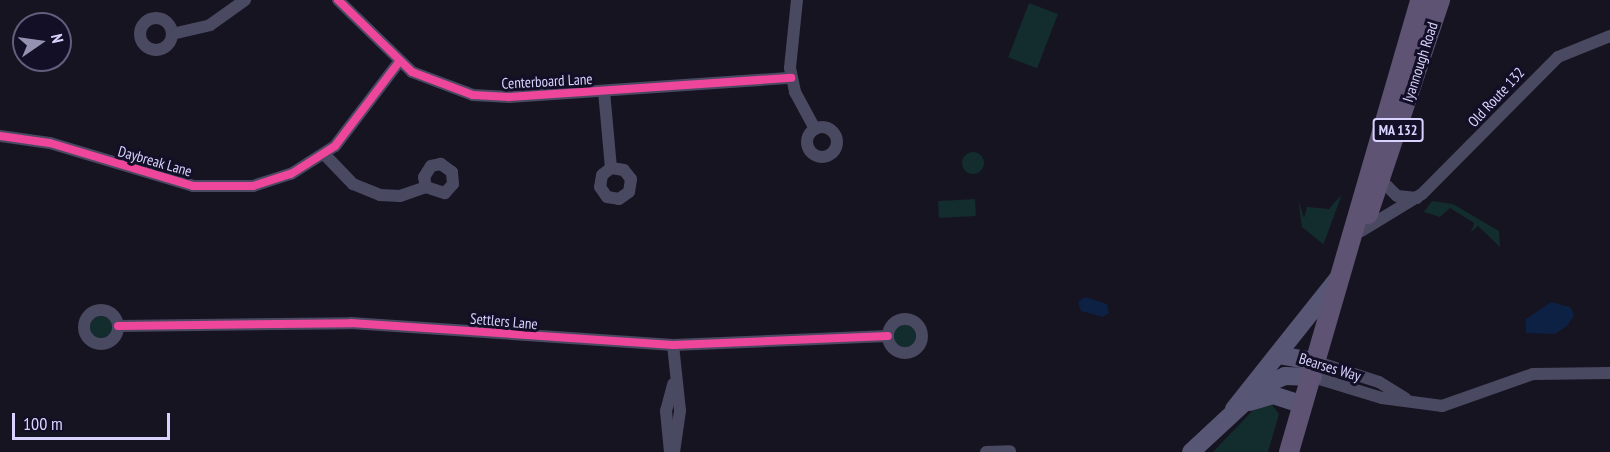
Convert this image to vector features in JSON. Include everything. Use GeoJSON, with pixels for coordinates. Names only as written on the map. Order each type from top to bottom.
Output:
{"type":"FeatureCollection","features":[{"type":"Feature","properties":{"kind":"main road","name":"Iyannough Road"},"geometry":{"type":"LineString","coordinates":[[1289,452],[1347,263],[1420,0]]}},
{"type":"Feature","properties":{"kind":"main road","name":"Iyannough Road"},"geometry":{"type":"LineString","coordinates":[[1347,263],[1382,181],[1440,0]]}},
{"type":"Feature","properties":{"kind":"main road"},"geometry":{"type":"LineString","coordinates":[[1278,355],[1347,263]]}},
{"type":"Feature","properties":{"kind":"main road","name":"Bearses Way"},"geometry":{"type":"LineString","coordinates":[[1191,452],[1234,409],[1278,355],[1315,369]]}},
{"type":"Feature","properties":{"kind":"main road","name":"Bearses Way"},"geometry":{"type":"LineString","coordinates":[[1234,409],[1269,381],[1315,369]]}},
{"type":"Feature","properties":{"kind":"main road"},"geometry":{"type":"LineString","coordinates":[[1234,409],[1268,395],[1303,405]]}},
{"type":"Feature","properties":{"kind":"street"},"geometry":{"type":"LineString","coordinates":[[172,34],[210,24],[245,0]]}},
{"type":"Feature","properties":{"kind":"street","name":"Centerboard Lane"},"geometry":{"type":"LineString","coordinates":[[338,0],[399,62],[442,87],[489,98],[791,78]]}},
{"type":"Feature","properties":{"kind":"street"},"geometry":{"type":"LineString","coordinates":[[797,0],[791,78],[815,129]]}},
{"type":"Feature","properties":{"kind":"street","name":"Old Route 132"},"geometry":{"type":"LineString","coordinates":[[1361,231],[1417,198],[1548,65],[1578,46],[1610,36]]}},
{"type":"Feature","properties":{"kind":"street","name":"Daybreak Lane"},"geometry":{"type":"LineString","coordinates":[[0,136],[50,143],[180,183],[222,188],[267,183],[324,154],[355,124],[399,62]]}},
{"type":"Feature","properties":{"kind":"street"},"geometry":{"type":"LineString","coordinates":[[604,91],[612,168]]}},
{"type":"Feature","properties":{"kind":"street"},"geometry":{"type":"LineString","coordinates":[[324,154],[345,178],[371,193],[400,196],[426,187]]}},
{"type":"Feature","properties":{"kind":"street"},"geometry":{"type":"LineString","coordinates":[[1382,181],[1397,196],[1417,198]]}},
{"type":"Feature","properties":{"kind":"street","name":"Settlers Lane"},"geometry":{"type":"LineString","coordinates":[[118,326],[351,323],[673,345],[888,336]]}},
{"type":"Feature","properties":{"kind":"street"},"geometry":{"type":"LineString","coordinates":[[672,452],[666,411],[674,383],[673,345]]}},
{"type":"Feature","properties":{"kind":"street","name":"Bearses Way"},"geometry":{"type":"LineString","coordinates":[[1315,369],[1379,382],[1409,401],[1450,405],[1533,374],[1610,372]]}},
{"type":"Feature","properties":{"kind":"street"},"geometry":{"type":"LineString","coordinates":[[986,452],[1010,451]]}},
{"type":"Feature","properties":{"kind":"green space"},"geometry":{"type":"Polygon","coordinates":[[[1029,3],[1058,14],[1037,68],[1008,57],[1029,3]]]}},
{"type":"Feature","properties":{"kind":"green space"},"geometry":{"type":"Polygon","coordinates":[[[973,152],[981,155],[984,163],[981,171],[973,174],[965,171],[962,163],[965,155],[973,152]]]}},
{"type":"Feature","properties":{"kind":"green space"},"geometry":{"type":"Polygon","coordinates":[[[1342,194],[1323,244],[1302,227],[1298,199],[1304,218],[1307,207],[1329,209],[1342,194]]]}},
{"type":"Feature","properties":{"kind":"green space"},"geometry":{"type":"Polygon","coordinates":[[[975,199],[976,216],[939,218],[938,201],[975,199]]]}},
{"type":"Feature","properties":{"kind":"green space"},"geometry":{"type":"Polygon","coordinates":[[[1432,201],[1453,204],[1499,231],[1500,247],[1478,226],[1471,232],[1474,223],[1450,208],[1440,217],[1424,212],[1432,201]]]}},
{"type":"Feature","properties":{"kind":"green space"},"geometry":{"type":"Polygon","coordinates":[[[101,316],[109,319],[112,327],[109,335],[101,338],[93,335],[90,327],[93,319],[101,316]]]}},
{"type":"Feature","properties":{"kind":"green space"},"geometry":{"type":"Polygon","coordinates":[[[905,325],[913,328],[916,336],[913,344],[905,347],[897,344],[894,336],[897,328],[905,325]]]}},
{"type":"Feature","properties":{"kind":"green space"},"geometry":{"type":"Polygon","coordinates":[[[1270,402],[1279,414],[1268,452],[1213,452],[1255,408],[1270,402]]]}},
{"type":"Feature","properties":{"kind":"water"},"geometry":{"type":"Polygon","coordinates":[[[1085,297],[1107,304],[1109,313],[1103,317],[1081,311],[1078,302],[1085,297]]]}},
{"type":"Feature","properties":{"kind":"water"},"geometry":{"type":"Polygon","coordinates":[[[1551,302],[1570,307],[1574,315],[1567,326],[1555,334],[1526,333],[1526,319],[1551,302]]]}},
{"type":"Feature","properties":{"kind":"cycle path"},"geometry":{"type":"LineString","coordinates":[[338,0],[412,72],[473,95],[509,97],[791,78]]}},
{"type":"Feature","properties":{"kind":"cycle path"},"geometry":{"type":"LineString","coordinates":[[0,136],[50,143],[193,186],[253,186],[291,174],[335,146],[399,62]]}},
{"type":"Feature","properties":{"kind":"cycle path"},"geometry":{"type":"LineString","coordinates":[[118,326],[351,323],[673,345],[888,336]]}}]}
